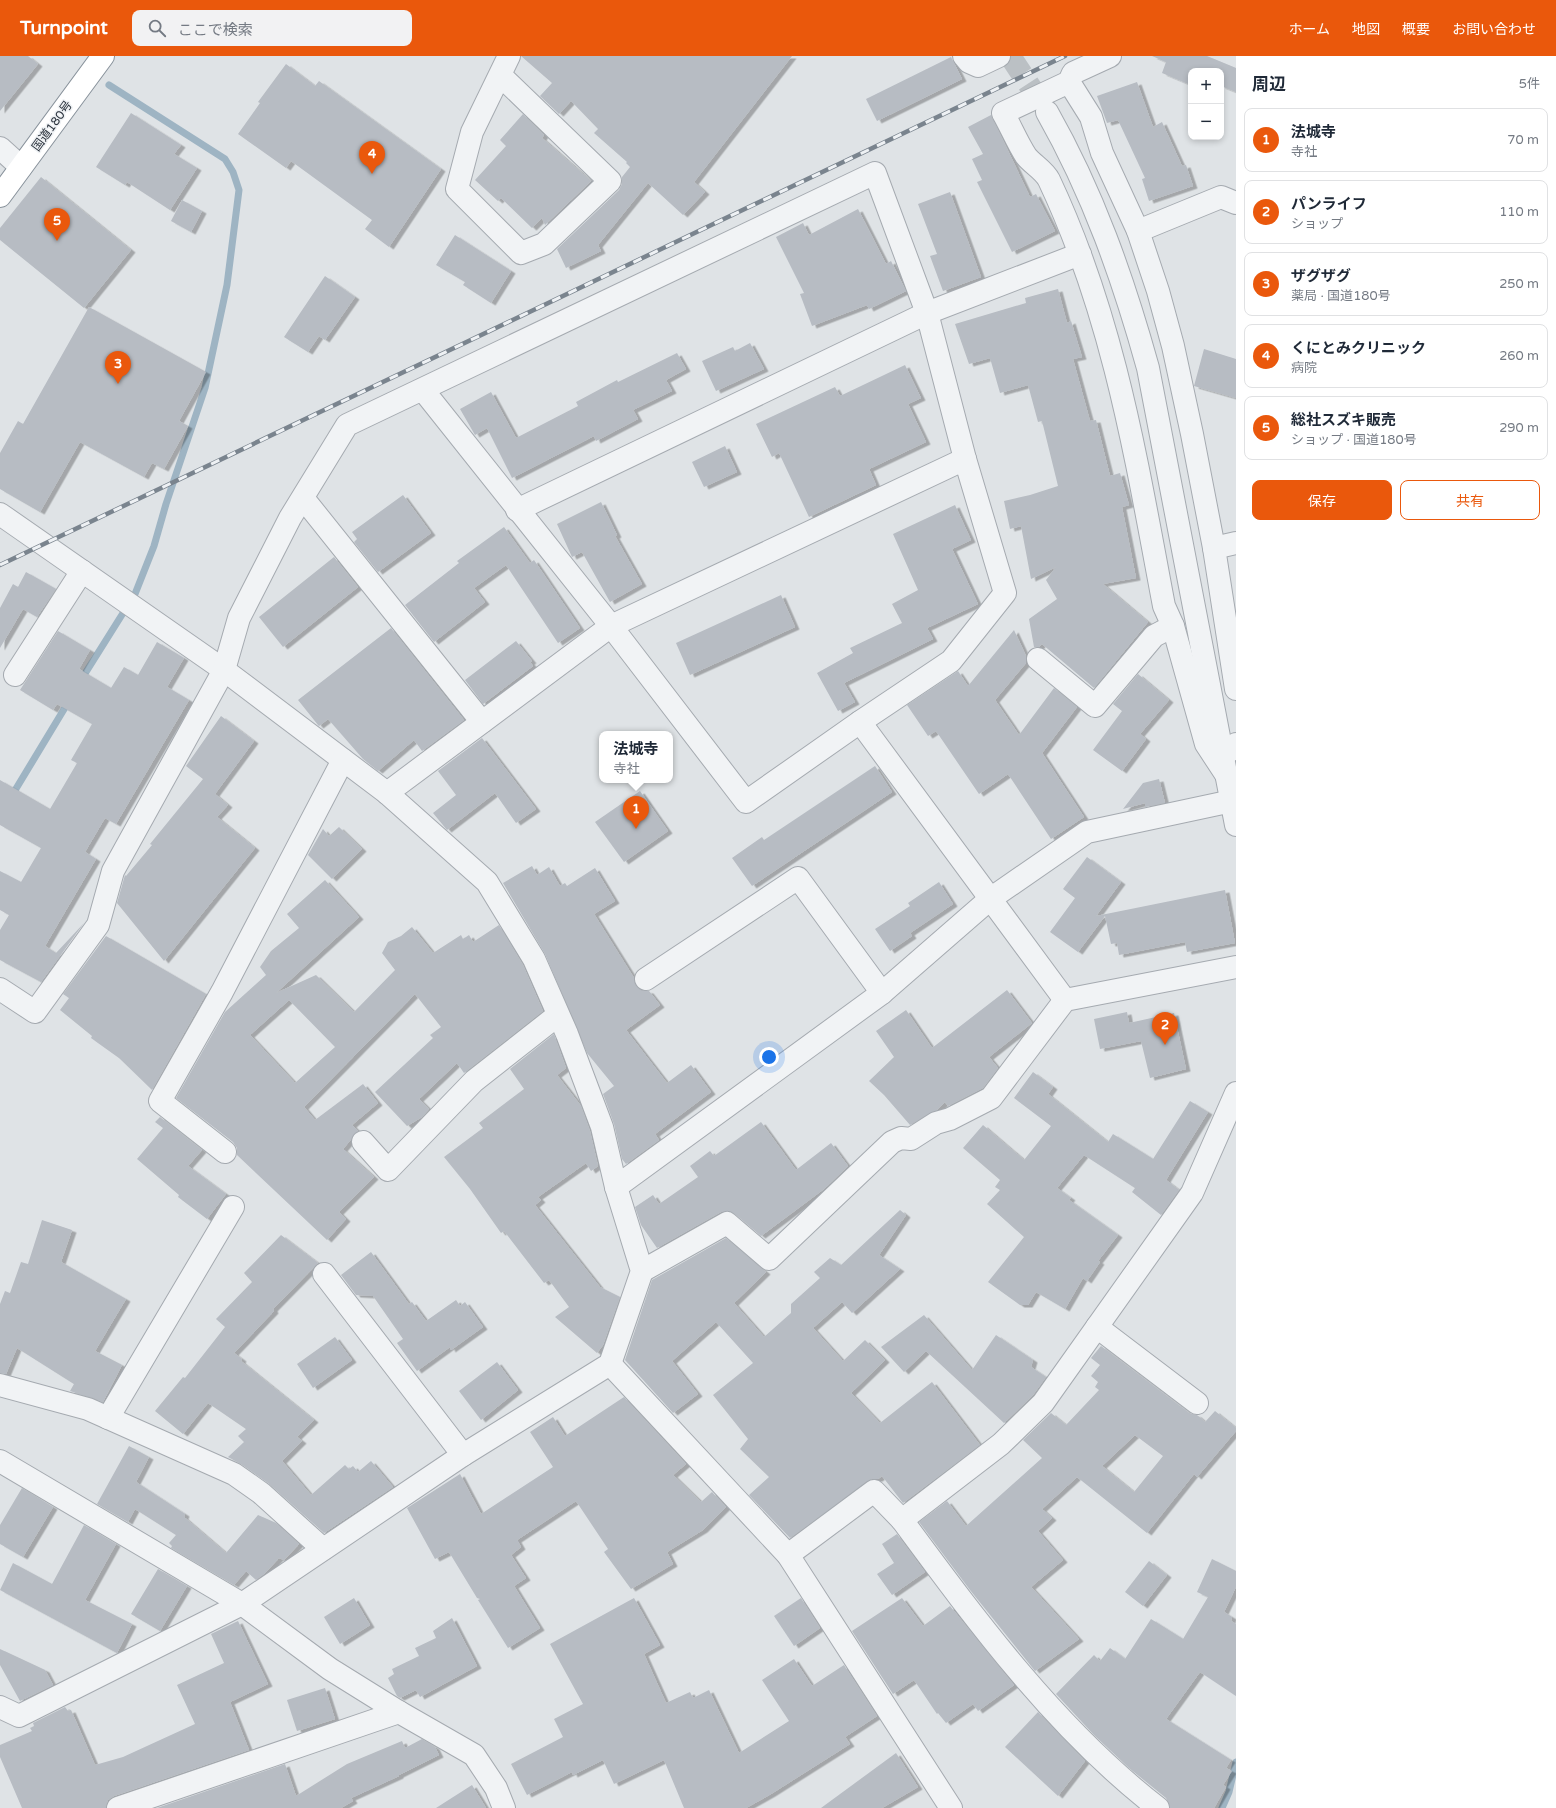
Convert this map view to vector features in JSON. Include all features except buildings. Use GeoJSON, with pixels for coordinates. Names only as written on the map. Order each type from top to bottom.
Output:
{"type":"FeatureCollection","features":[{"type":"Feature","properties":{"kind":"highway","name":"国道180号"},"geometry":{"type":"LineString","coordinates":[[0,196],[103,56]]}},
{"type":"Feature","properties":{"kind":"street"},"geometry":{"type":"LineString","coordinates":[[501,76],[610,181],[544,244],[521,253],[457,189],[472,132],[501,76],[509,56]]}},
{"type":"Feature","properties":{"kind":"street"},"geometry":{"type":"LineString","coordinates":[[964,56],[968,62],[978,66],[999,56]]}},
{"type":"Feature","properties":{"kind":"street"},"geometry":{"type":"LineString","coordinates":[[1110,56],[1073,73],[1069,82],[1003,113],[1027,156],[1048,178],[1080,254],[1101,313],[1119,381],[1164,606],[1172,626],[1206,744],[1229,759]]}},
{"type":"Feature","properties":{"kind":"street"},"geometry":{"type":"LineString","coordinates":[[1069,82],[1091,117],[1102,152],[1138,231],[1158,291],[1173,346],[1214,548],[1236,689]]}},
{"type":"Feature","properties":{"kind":"street"},"geometry":{"type":"LineString","coordinates":[[1047,112],[1071,153],[1108,239],[1129,298],[1148,368],[1229,759],[1232,801],[1236,825]]}},
{"type":"Feature","properties":{"kind":"street"},"geometry":{"type":"LineString","coordinates":[[0,148],[21,167]]}},
{"type":"Feature","properties":{"kind":"street"},"geometry":{"type":"LineString","coordinates":[[0,989],[35,1012],[98,925],[113,871],[224,670],[239,618],[290,518],[347,425],[423,390],[874,173],[927,313],[965,459],[1005,593],[951,661],[860,722],[746,802],[611,626],[517,510],[423,390]]}},
{"type":"Feature","properties":{"kind":"street"},"geometry":{"type":"LineString","coordinates":[[1138,231],[1221,197],[1236,203]]}},
{"type":"Feature","properties":{"kind":"street"},"geometry":{"type":"LineString","coordinates":[[517,510],[927,313],[1080,254]]}},
{"type":"Feature","properties":{"kind":"street"},"geometry":{"type":"LineString","coordinates":[[387,793],[611,626],[965,459]]}},
{"type":"Feature","properties":{"kind":"street"},"geometry":{"type":"LineString","coordinates":[[303,498],[482,722]]}},
{"type":"Feature","properties":{"kind":"street"},"geometry":{"type":"LineString","coordinates":[[0,514],[224,670],[387,793],[487,882],[534,959],[558,1015],[602,1127],[616,1187],[642,1272],[610,1364],[463,1455],[242,1604],[19,1716],[0,1707]]}},
{"type":"Feature","properties":{"kind":"street"},"geometry":{"type":"LineString","coordinates":[[1214,548],[1236,543]]}},
{"type":"Feature","properties":{"kind":"street"},"geometry":{"type":"LineString","coordinates":[[15,675],[82,571]]}},
{"type":"Feature","properties":{"kind":"street"},"geometry":{"type":"LineString","coordinates":[[1038,659],[1095,706],[1154,636],[1172,626]]}},
{"type":"Feature","properties":{"kind":"street"},"geometry":{"type":"LineString","coordinates":[[860,722],[1065,1000]]}},
{"type":"Feature","properties":{"kind":"street"},"geometry":{"type":"LineString","coordinates":[[225,1152],[160,1101],[222,992],[343,760]]}},
{"type":"Feature","properties":{"kind":"street"},"geometry":{"type":"LineString","coordinates":[[616,1187],[882,993],[990,899],[1087,832],[1232,801]]}},
{"type":"Feature","properties":{"kind":"street"},"geometry":{"type":"LineString","coordinates":[[646,979],[798,878],[882,993]]}},
{"type":"Feature","properties":{"kind":"street"},"geometry":{"type":"LineString","coordinates":[[642,1272],[727,1223],[769,1259],[892,1142],[901,1138],[911,1139],[936,1123],[950,1120],[991,1098],[1065,1000],[1236,967]]}},
{"type":"Feature","properties":{"kind":"street"},"geometry":{"type":"LineString","coordinates":[[363,1142],[388,1170],[474,1081],[558,1015]]}},
{"type":"Feature","properties":{"kind":"street"},"geometry":{"type":"LineString","coordinates":[[902,1520],[1001,1444],[1043,1403],[1192,1193],[1236,1093]]}},
{"type":"Feature","properties":{"kind":"street"},"geometry":{"type":"LineString","coordinates":[[108,1418],[233,1207]]}},
{"type":"Feature","properties":{"kind":"street"},"geometry":{"type":"LineString","coordinates":[[324,1274],[463,1455]]}},
{"type":"Feature","properties":{"kind":"street"},"geometry":{"type":"LineString","coordinates":[[1097,1327],[1198,1403]]}},
{"type":"Feature","properties":{"kind":"street"},"geometry":{"type":"LineString","coordinates":[[610,1364],[788,1556],[951,1808]]}},
{"type":"Feature","properties":{"kind":"street"},"geometry":{"type":"LineString","coordinates":[[0,1385],[88,1409],[234,1474],[261,1493],[323,1549]]}},
{"type":"Feature","properties":{"kind":"street"},"geometry":{"type":"LineString","coordinates":[[0,1461],[242,1604],[330,1669],[399,1712],[474,1755],[496,1788],[504,1808]]}},
{"type":"Feature","properties":{"kind":"street"},"geometry":{"type":"LineString","coordinates":[[788,1556],[874,1491],[902,1520],[977,1621],[1046,1702],[1126,1783],[1158,1808]]}},
{"type":"Feature","properties":{"kind":"street"},"geometry":{"type":"LineString","coordinates":[[118,1808],[399,1712]]}},
{"type":"Feature","properties":{"kind":"waterway"},"geometry":{"type":"LineString","coordinates":[[81,680],[135,594],[154,546],[166,504],[205,388],[227,285],[239,190],[233,172],[225,159],[109,85]]}},
{"type":"Feature","properties":{"kind":"waterway"},"geometry":{"type":"LineString","coordinates":[[11,797],[69,701]]}},
{"type":"Feature","properties":{"kind":"waterway"},"geometry":{"type":"LineString","coordinates":[[1222,1808],[1229,1792],[1236,1762]]}},
{"type":"Feature","properties":{"kind":"tunnel"},"geometry":{"type":"LineString","coordinates":[[1010,56],[1047,112]]}},
{"type":"Feature","properties":{"kind":"railway"},"geometry":{"type":"LineString","coordinates":[[0,565],[1065,56]]}},
{"type":"Feature","properties":{"kind":"place","name":"くにとみクリニック"},"geometry":{"type":"Point","coordinates":[372,174]}},
{"type":"Feature","properties":{"kind":"place","name":"総社スズキ販売"},"geometry":{"type":"Point","coordinates":[57,241]}},
{"type":"Feature","properties":{"kind":"place","name":"ザグザグ"},"geometry":{"type":"Point","coordinates":[118,384]}},
{"type":"Feature","properties":{"kind":"place","name":"法城寺"},"geometry":{"type":"Point","coordinates":[636,829]}},
{"type":"Feature","properties":{"kind":"place","name":"パンライフ"},"geometry":{"type":"Point","coordinates":[1165,1045]}}]}
